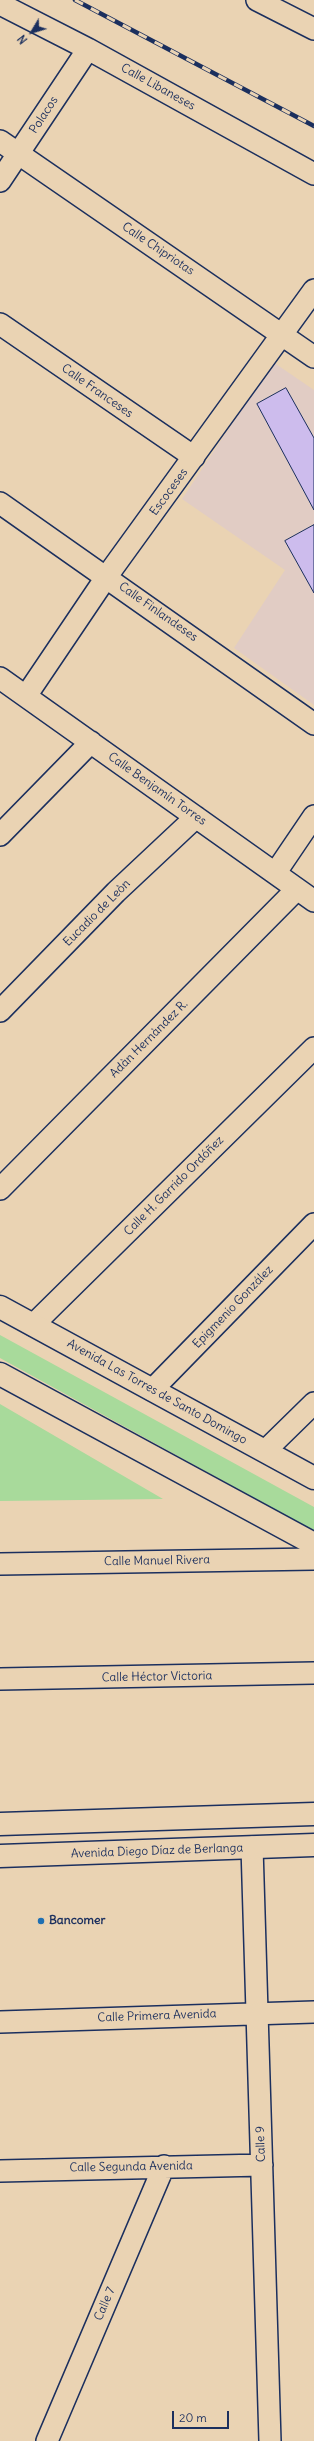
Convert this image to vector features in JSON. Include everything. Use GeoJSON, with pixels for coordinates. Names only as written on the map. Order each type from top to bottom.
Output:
{"type":"FeatureCollection","features":[{"type":"Feature","properties":{"kind":"street"},"geometry":{"type":"LineString","coordinates":[[257,0],[314,30]]}},
{"type":"Feature","properties":{"kind":"street","name":"Calle Libaneses"},"geometry":{"type":"LineString","coordinates":[[0,4],[88,49],[314,174]]}},
{"type":"Feature","properties":{"kind":"street","name":"Polacos"},"geometry":{"type":"LineString","coordinates":[[0,181],[20,154],[88,49]]}},
{"type":"Feature","properties":{"kind":"street","name":"Calle Chipriotas"},"geometry":{"type":"LineString","coordinates":[[0,141],[282,334],[314,358]]}},
{"type":"Feature","properties":{"kind":"street","name":"Escoceses"},"geometry":{"type":"LineString","coordinates":[[26,696],[107,576],[314,290]]}},
{"type":"Feature","properties":{"kind":"street","name":"Calle Franceses"},"geometry":{"type":"LineString","coordinates":[[0,324],[194,457]]}},
{"type":"Feature","properties":{"kind":"street","name":"Calle Finlandeses"},"geometry":{"type":"LineString","coordinates":[[0,503],[107,576],[314,724]]}},
{"type":"Feature","properties":{"kind":"street","name":"Calle Benjamín Torres"},"geometry":{"type":"LineString","coordinates":[[0,678],[196,818],[276,872],[314,901]]}},
{"type":"Feature","properties":{"kind":"street"},"geometry":{"type":"LineString","coordinates":[[0,835],[91,742]]}},
{"type":"Feature","properties":{"kind":"street"},"geometry":{"type":"LineString","coordinates":[[276,872],[314,816]]}},
{"type":"Feature","properties":{"kind":"street","name":"Eucadio de Leòn"},"geometry":{"type":"LineString","coordinates":[[0,1011],[116,892],[196,818]]}},
{"type":"Feature","properties":{"kind":"street","name":"Adàn Hernàndez R."},"geometry":{"type":"LineString","coordinates":[[0,1190],[297,888]]}},
{"type":"Feature","properties":{"kind":"street","name":"Calle H. Garrido Ordóñez"},"geometry":{"type":"LineString","coordinates":[[34,1325],[314,1048]]}},
{"type":"Feature","properties":{"kind":"street","name":"Epigmenio González"},"geometry":{"type":"LineString","coordinates":[[152,1390],[314,1224]]}},
{"type":"Feature","properties":{"kind":"street","name":"Avenida Las Torres de Santo Domingo"},"geometry":{"type":"LineString","coordinates":[[0,1306],[314,1478]]}},
{"type":"Feature","properties":{"kind":"street"},"geometry":{"type":"LineString","coordinates":[[0,1374],[314,1544]]}},
{"type":"Feature","properties":{"kind":"street"},"geometry":{"type":"LineString","coordinates":[[265,1451],[314,1403]]}},
{"type":"Feature","properties":{"kind":"street","name":"Calle Manuel Rivera"},"geometry":{"type":"LineString","coordinates":[[0,1564],[314,1559]]}},
{"type":"Feature","properties":{"kind":"street","name":"Calle Héctor Victoria"},"geometry":{"type":"LineString","coordinates":[[0,1679],[314,1673]]}},
{"type":"Feature","properties":{"kind":"street"},"geometry":{"type":"LineString","coordinates":[[0,1824],[314,1814]]}},
{"type":"Feature","properties":{"kind":"street","name":"Avenida Diego Díaz de Berlanga"},"geometry":{"type":"LineString","coordinates":[[0,1856],[314,1845]]}},
{"type":"Feature","properties":{"kind":"street","name":"Calle 9"},"geometry":{"type":"LineString","coordinates":[[252,1847],[270,2441]]}},
{"type":"Feature","properties":{"kind":"street","name":"Calle Primera Avenida"},"geometry":{"type":"LineString","coordinates":[[0,2022],[314,2012]]}},
{"type":"Feature","properties":{"kind":"street","name":"Calle Segunda Avenida"},"geometry":{"type":"LineString","coordinates":[[0,2171],[164,2166],[262,2165]]}},
{"type":"Feature","properties":{"kind":"street","name":"Calle 7"},"geometry":{"type":"LineString","coordinates":[[47,2441],[164,2166]]}},
{"type":"Feature","properties":{"kind":"shaded area"},"geometry":{"type":"Polygon","coordinates":[[[273,362],[314,390],[314,705],[234,648],[285,570],[182,499],[273,362]]]}},
{"type":"Feature","properties":{"kind":"green space"},"geometry":{"type":"Polygon","coordinates":[[[0,1335],[314,1507],[314,1531],[0,1358],[0,1335]]]}},
{"type":"Feature","properties":{"kind":"green space"},"geometry":{"type":"Polygon","coordinates":[[[0,1404],[163,1499],[0,1501],[0,1404]]]}},
{"type":"Feature","properties":{"kind":"building"},"geometry":{"type":"Polygon","coordinates":[[[286,388],[314,438],[314,510],[257,404],[286,388]]]}},
{"type":"Feature","properties":{"kind":"building"},"geometry":{"type":"Polygon","coordinates":[[[314,525],[314,593],[285,541],[314,525]]]}},
{"type":"Feature","properties":{"kind":"railway"},"geometry":{"type":"LineString","coordinates":[[75,0],[314,126]]}},
{"type":"Feature","properties":{"kind":"place","name":"Bancomer"},"geometry":{"type":"Point","coordinates":[41,1921]}}]}
